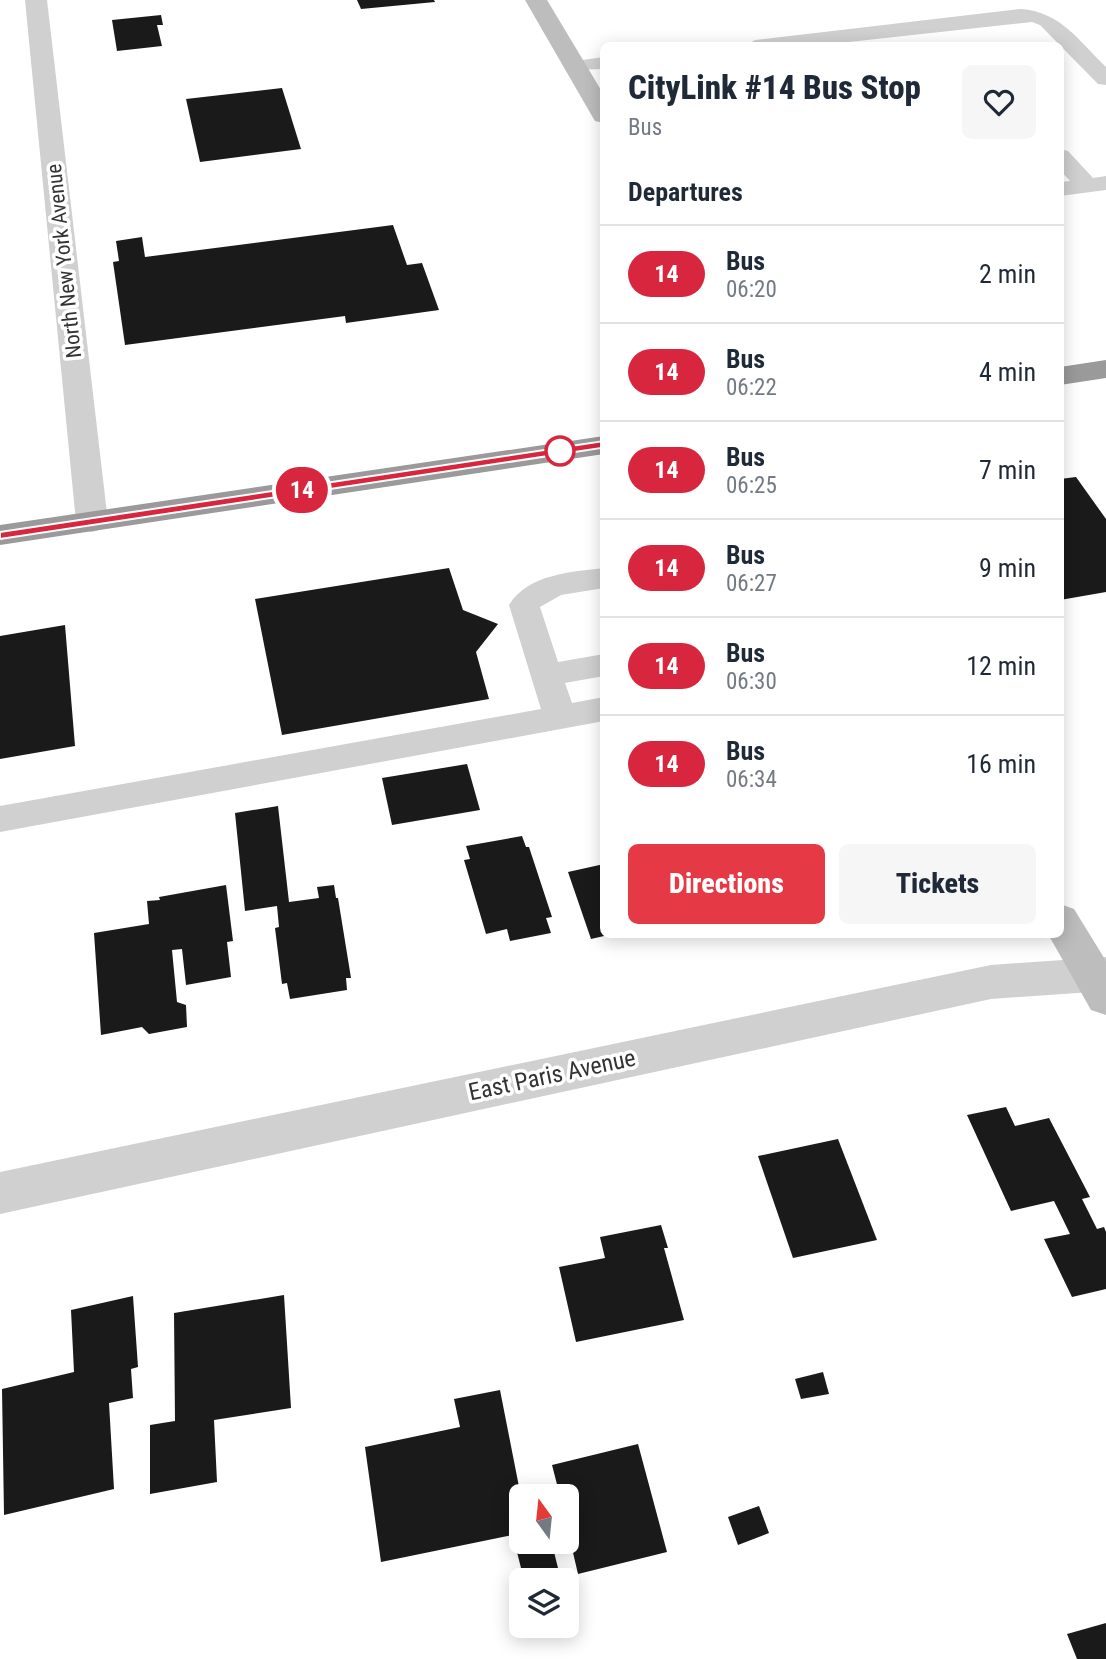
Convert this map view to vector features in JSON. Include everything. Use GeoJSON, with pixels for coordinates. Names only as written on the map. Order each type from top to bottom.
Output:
{"type":"FeatureCollection","features":[{"type":"Feature","properties":{"kind":"highway"},"geometry":{"type":"LineString","coordinates":[[1064,375],[1106,369]]}},
{"type":"Feature","properties":{"kind":"highway"},"geometry":{"type":"LineString","coordinates":[[0,535],[600,446]]}},
{"type":"Feature","properties":{"kind":"street","name":"North New York Avenue"},"geometry":{"type":"LineString","coordinates":[[36,0],[92,522]]}},
{"type":"Feature","properties":{"kind":"street"},"geometry":{"type":"LineString","coordinates":[[536,0],[600,109]]}},
{"type":"Feature","properties":{"kind":"street"},"geometry":{"type":"LineString","coordinates":[[1064,926],[1101,983]]}},
{"type":"Feature","properties":{"kind":"street","name":"East Paris Avenue"},"geometry":{"type":"LineString","coordinates":[[0,1193],[991,982],[1101,983]]}},
{"type":"Feature","properties":{"kind":"lane"},"geometry":{"type":"LineString","coordinates":[[788,42],[1021,15],[1036,16],[1047,21],[1106,79]]}},
{"type":"Feature","properties":{"kind":"lane"},"geometry":{"type":"LineString","coordinates":[[938,24],[954,42]]}},
{"type":"Feature","properties":{"kind":"lane"},"geometry":{"type":"LineString","coordinates":[[575,66],[600,63]]}},
{"type":"Feature","properties":{"kind":"lane"},"geometry":{"type":"LineString","coordinates":[[1064,159],[1097,184]]}},
{"type":"Feature","properties":{"kind":"lane"},"geometry":{"type":"LineString","coordinates":[[1064,188],[1097,184]]}},
{"type":"Feature","properties":{"kind":"lane"},"geometry":{"type":"LineString","coordinates":[[560,717],[524,605],[533,594],[555,586],[600,579]]}},
{"type":"Feature","properties":{"kind":"lane"},"geometry":{"type":"LineString","coordinates":[[545,675],[600,665]]}},
{"type":"Feature","properties":{"kind":"lane"},"geometry":{"type":"LineString","coordinates":[[0,819],[600,710]]}},
{"type":"Feature","properties":{"kind":"building"},"geometry":{"type":"Polygon","coordinates":[[[357,0],[434,0],[435,2],[361,9],[357,0]]]}},
{"type":"Feature","properties":{"kind":"building"},"geometry":{"type":"Polygon","coordinates":[[[161,15],[163,25],[157,25],[162,46],[117,51],[112,20],[161,15]]]}},
{"type":"Feature","properties":{"kind":"building"},"geometry":{"type":"Polygon","coordinates":[[[282,88],[301,149],[200,162],[186,99],[282,88]]]}},
{"type":"Feature","properties":{"kind":"building"},"geometry":{"type":"Polygon","coordinates":[[[393,225],[407,265],[422,263],[439,310],[346,323],[345,316],[125,345],[113,262],[119,261],[116,241],[142,237],[145,257],[393,225]]]}},
{"type":"Feature","properties":{"kind":"building"},"geometry":{"type":"Polygon","coordinates":[[[1076,477],[1106,519],[1106,592],[1064,599],[1064,478],[1076,477]]]}},
{"type":"Feature","properties":{"kind":"building"},"geometry":{"type":"Polygon","coordinates":[[[449,568],[463,610],[498,624],[476,652],[489,699],[282,735],[255,599],[449,568]]]}},
{"type":"Feature","properties":{"kind":"building"},"geometry":{"type":"Polygon","coordinates":[[[65,625],[75,746],[0,759],[0,636],[65,625]]]}},
{"type":"Feature","properties":{"kind":"building"},"geometry":{"type":"Polygon","coordinates":[[[467,764],[480,810],[392,825],[382,778],[467,764]]]}},
{"type":"Feature","properties":{"kind":"building"},"geometry":{"type":"Polygon","coordinates":[[[278,806],[289,902],[319,898],[317,887],[334,885],[351,978],[346,978],[347,990],[290,999],[287,983],[282,984],[275,928],[279,927],[277,906],[245,911],[235,813],[278,806]]]}},
{"type":"Feature","properties":{"kind":"building"},"geometry":{"type":"Polygon","coordinates":[[[522,836],[526,847],[529,847],[552,917],[546,918],[551,933],[510,941],[507,929],[486,934],[464,860],[470,859],[466,846],[522,836]]]}},
{"type":"Feature","properties":{"kind":"building"},"geometry":{"type":"Polygon","coordinates":[[[600,865],[600,937],[591,939],[568,872],[600,865]]]}},
{"type":"Feature","properties":{"kind":"building"},"geometry":{"type":"Polygon","coordinates":[[[226,885],[233,941],[227,942],[231,977],[186,985],[182,949],[172,950],[177,1002],[186,1005],[187,1027],[149,1034],[142,1027],[101,1035],[94,933],[149,924],[147,901],[226,885]]]}},
{"type":"Feature","properties":{"kind":"building"},"geometry":{"type":"Polygon","coordinates":[[[1006,1107],[1015,1126],[1049,1118],[1090,1197],[1082,1199],[1097,1229],[1104,1227],[1106,1232],[1106,1289],[1072,1297],[1044,1239],[1070,1234],[1054,1201],[1011,1211],[967,1115],[1006,1107]]]}},
{"type":"Feature","properties":{"kind":"building"},"geometry":{"type":"Polygon","coordinates":[[[838,1139],[877,1240],[793,1258],[758,1156],[838,1139]]]}},
{"type":"Feature","properties":{"kind":"building"},"geometry":{"type":"Polygon","coordinates":[[[661,1225],[668,1248],[664,1248],[684,1320],[576,1342],[559,1267],[605,1258],[600,1237],[661,1225]]]}},
{"type":"Feature","properties":{"kind":"building"},"geometry":{"type":"Polygon","coordinates":[[[284,1295],[291,1408],[214,1420],[217,1482],[150,1494],[150,1425],[175,1421],[174,1313],[284,1295]]]}},
{"type":"Feature","properties":{"kind":"building"},"geometry":{"type":"Polygon","coordinates":[[[133,1296],[138,1367],[131,1369],[133,1398],[109,1403],[114,1489],[4,1515],[2,1389],[74,1372],[71,1310],[133,1296]]]}},
{"type":"Feature","properties":{"kind":"building"},"geometry":{"type":"Polygon","coordinates":[[[823,1372],[829,1394],[801,1399],[795,1379],[823,1372]]]}},
{"type":"Feature","properties":{"kind":"building"},"geometry":{"type":"Polygon","coordinates":[[[500,1390],[518,1484],[509,1484],[509,1536],[381,1562],[365,1447],[460,1427],[454,1399],[500,1390]]]}},
{"type":"Feature","properties":{"kind":"building"},"geometry":{"type":"Polygon","coordinates":[[[638,1444],[667,1552],[579,1574],[573,1554],[579,1554],[579,1484],[557,1484],[552,1465],[638,1444]]]}},
{"type":"Feature","properties":{"kind":"building"},"geometry":{"type":"Polygon","coordinates":[[[759,1506],[769,1533],[738,1545],[728,1517],[759,1506]]]}},
{"type":"Feature","properties":{"kind":"building"},"geometry":{"type":"Polygon","coordinates":[[[518,1554],[554,1554],[558,1568],[521,1568],[518,1554]]]}},
{"type":"Feature","properties":{"kind":"building"},"geometry":{"type":"Polygon","coordinates":[[[1106,1623],[1106,1659],[1077,1659],[1067,1634],[1106,1623]]]}},
{"type":"Feature","properties":{"kind":"bus line","name":"14"},"geometry":{"type":"LineString","coordinates":[[0,535],[600,446]]}}]}
